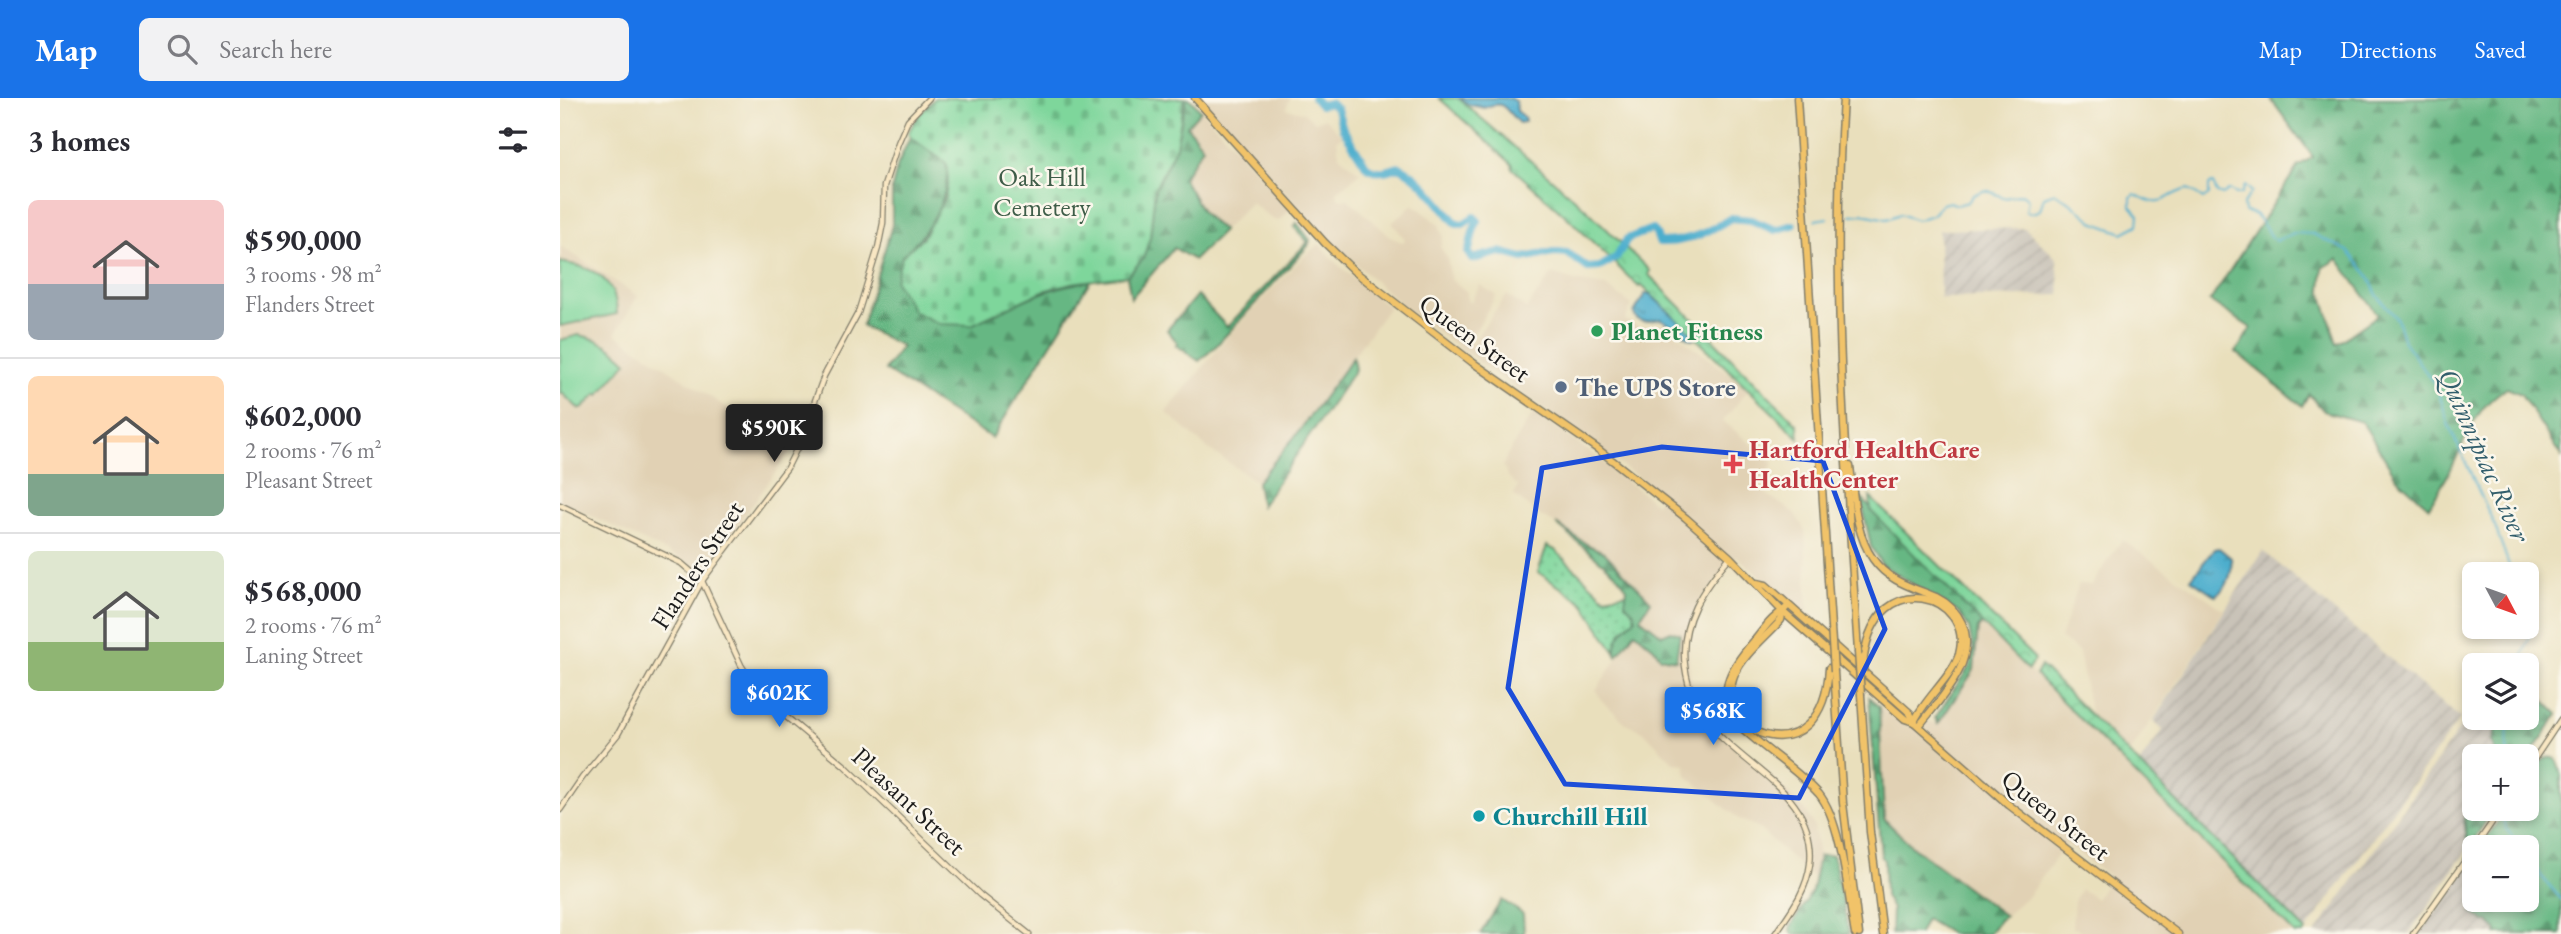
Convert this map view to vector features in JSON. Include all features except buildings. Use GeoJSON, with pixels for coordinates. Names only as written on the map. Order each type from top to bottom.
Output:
{"type":"FeatureCollection","features":[{"type":"Feature","properties":{"kind":"highway","name":"Queen Street"},"geometry":{"type":"LineString","coordinates":[[1195,98],[1325,243],[1354,271],[1472,362],[1599,450],[1682,516],[1730,557],[1783,612],[1905,719],[1916,724],[2009,805],[2178,934]]}},
{"type":"Feature","properties":{"kind":"highway"},"geometry":{"type":"LineString","coordinates":[[1797,98],[1831,627],[1831,670],[1857,934]]}},
{"type":"Feature","properties":{"kind":"highway"},"geometry":{"type":"LineString","coordinates":[[1843,98],[1837,239],[1843,412],[1861,655],[1861,695],[1871,841],[1883,934]]}},
{"type":"Feature","properties":{"kind":"highway"},"geometry":{"type":"LineString","coordinates":[[1848,467],[1862,536],[1877,565],[1896,581],[1948,605],[1960,620],[1965,634],[1965,656],[1960,670],[1916,724]]}},
{"type":"Feature","properties":{"kind":"highway","name":"Queen Street"},"geometry":{"type":"LineString","coordinates":[[1756,583],[1766,585],[1910,713],[1916,724]]}},
{"type":"Feature","properties":{"kind":"highway"},"geometry":{"type":"LineString","coordinates":[[1861,655],[1876,619],[1886,608],[1899,601],[1913,598],[1931,601],[1945,609],[1952,617],[1959,634],[1959,654],[1919,711],[1916,724]]}},
{"type":"Feature","properties":{"kind":"highway"},"geometry":{"type":"LineString","coordinates":[[1788,606],[1775,617],[1733,666],[1727,688],[1728,704],[1741,727],[1813,789],[1827,807],[1835,828],[1857,934]]}},
{"type":"Feature","properties":{"kind":"highway"},"geometry":{"type":"LineString","coordinates":[[1783,612],[1781,620],[1742,663],[1735,675],[1732,696],[1741,719],[1755,731],[1767,736],[1789,736],[1803,730],[1814,719],[1822,705],[1831,670]]}},
{"type":"Feature","properties":{"kind":"street","name":"Flanders Street"},"geometry":{"type":"LineString","coordinates":[[560,810],[618,734],[702,581],[787,468],[800,442],[824,376],[858,313],[878,248],[883,223],[884,186],[894,153],[908,120],[929,98]]}},
{"type":"Feature","properties":{"kind":"street","name":"Pleasant Street"},"geometry":{"type":"LineString","coordinates":[[560,505],[681,563],[702,581],[741,664],[760,695],[844,765],[981,895],[1029,934]]}},
{"type":"Feature","properties":{"kind":"street"},"geometry":{"type":"LineString","coordinates":[[1730,557],[1707,585],[1692,611],[1686,630],[1684,661],[1693,698],[1708,722],[1721,737],[1787,793],[1808,830],[1811,855],[1806,881],[1775,934]]}},
{"type":"Feature","properties":{"kind":"street"},"geometry":{"type":"LineString","coordinates":[[2539,752],[2561,719]]}},
{"type":"Feature","properties":{"kind":"street"},"geometry":{"type":"LineString","coordinates":[[2413,934],[2462,866]]}},
{"type":"Feature","properties":{"kind":"highlighted area"},"geometry":{"type":"Polygon","coordinates":[[[1662,447],[1823,461],[1885,629],[1799,798],[1565,784],[1508,688],[1542,468],[1662,447]]]}},
{"type":"Feature","properties":{"kind":"shaded area"},"geometry":{"type":"Polygon","coordinates":[[[1199,98],[1290,98],[1286,109],[1303,112],[1315,122],[1325,118],[1342,136],[1337,140],[1339,155],[1360,173],[1337,192],[1338,198],[1348,199],[1392,238],[1402,242],[1405,239],[1392,223],[1413,204],[1439,224],[1443,237],[1440,246],[1447,258],[1451,279],[1467,292],[1467,301],[1471,302],[1480,285],[1496,295],[1469,342],[1471,344],[1507,295],[1526,309],[1552,274],[1606,286],[1632,305],[1625,320],[1640,328],[1663,324],[1749,389],[1723,421],[1774,463],[1758,488],[1795,514],[1805,530],[1808,619],[1737,556],[1703,599],[1692,620],[1688,644],[1690,674],[1694,694],[1709,717],[1805,810],[1814,826],[1819,856],[1814,878],[1757,827],[1739,819],[1687,776],[1685,764],[1674,763],[1643,731],[1626,723],[1601,700],[1596,690],[1635,631],[1660,657],[1676,660],[1680,635],[1662,635],[1640,618],[1651,601],[1604,552],[1540,516],[1514,495],[1518,486],[1509,478],[1503,466],[1534,412],[1656,504],[1661,494],[1409,311],[1332,243],[1199,98]]]}},
{"type":"Feature","properties":{"kind":"shaded area"},"geometry":{"type":"Polygon","coordinates":[[[1201,110],[1291,209],[1278,221],[1251,202],[1223,231],[1203,213],[1183,178],[1202,147],[1187,125],[1201,110]]]}},
{"type":"Feature","properties":{"kind":"shaded area"},"geometry":{"type":"Polygon","coordinates":[[[2025,228],[2057,259],[2060,295],[1940,298],[1939,230],[2025,228]]]}},
{"type":"Feature","properties":{"kind":"shaded area"},"geometry":{"type":"Polygon","coordinates":[[[1319,244],[1336,263],[1389,307],[1297,434],[1257,482],[1206,447],[1166,412],[1230,334],[1303,257],[1319,244]]]}},
{"type":"Feature","properties":{"kind":"shaded area"},"geometry":{"type":"Polygon","coordinates":[[[560,246],[638,296],[615,334],[791,450],[705,572],[700,573],[686,561],[560,501],[560,246]]]}},
{"type":"Feature","properties":{"kind":"shaded area"},"geometry":{"type":"Polygon","coordinates":[[[2122,540],[2224,610],[2129,754],[2091,716],[2079,652],[2060,638],[2079,584],[2092,585],[2122,540]]]}},
{"type":"Feature","properties":{"kind":"shaded area"},"geometry":{"type":"Polygon","coordinates":[[[2263,551],[2460,718],[2306,931],[2139,764],[2163,730],[2153,721],[2263,551]]]}},
{"type":"Feature","properties":{"kind":"shaded area"},"geometry":{"type":"Polygon","coordinates":[[[1983,622],[2296,934],[2090,934],[2072,927],[2074,901],[2081,889],[2096,899],[2110,877],[2066,844],[2029,895],[2005,916],[1913,847],[1884,819],[1879,707],[1938,724],[1974,670],[1978,628],[1983,622]]]}},
{"type":"Feature","properties":{"kind":"shaded area"},"geometry":{"type":"Polygon","coordinates":[[[2462,725],[2462,730],[2496,730],[2494,744],[2462,744],[2462,821],[2465,821],[2466,835],[2462,835],[2462,857],[2409,934],[2315,934],[2462,725]]]}},
{"type":"Feature","properties":{"kind":"shaded area"},"geometry":{"type":"Polygon","coordinates":[[[2462,872],[2462,912],[2472,912],[2493,924],[2497,931],[2496,934],[2419,934],[2462,872]]]}},
{"type":"Feature","properties":{"kind":"green space","name":"Oak Hill Cemetery"},"geometry":{"type":"Polygon","coordinates":[[[935,98],[1185,98],[1176,146],[1155,189],[1150,237],[1143,259],[1127,276],[1071,283],[1043,291],[971,325],[940,324],[914,312],[895,281],[902,256],[923,237],[945,198],[948,180],[946,163],[908,133],[917,117],[935,98]]]}},
{"type":"Feature","properties":{"kind":"green space"},"geometry":{"type":"Polygon","coordinates":[[[1186,98],[1201,110],[1187,126],[1203,147],[1183,178],[1203,213],[1223,231],[1194,260],[1174,248],[1131,298],[1127,276],[1143,259],[1150,237],[1155,189],[1176,146],[1186,98]]]}},
{"type":"Feature","properties":{"kind":"green space"},"geometry":{"type":"Polygon","coordinates":[[[1439,98],[1458,98],[1584,207],[1650,271],[1648,274],[1798,425],[1799,438],[1641,285],[1639,287],[1512,168],[1513,165],[1439,98]]]}},
{"type":"Feature","properties":{"kind":"green space"},"geometry":{"type":"Polygon","coordinates":[[[2270,98],[2561,98],[2561,456],[2521,394],[2507,388],[2488,403],[2474,421],[2429,507],[2397,478],[2362,422],[2324,411],[2309,394],[2302,406],[2236,352],[2251,328],[2210,301],[2298,166],[2313,157],[2270,98]],[[2338,259],[2323,268],[2321,289],[2337,344],[2378,315],[2338,259]]]}},
{"type":"Feature","properties":{"kind":"green space"},"geometry":{"type":"Polygon","coordinates":[[[910,137],[947,163],[947,177],[936,214],[921,236],[902,256],[971,325],[1043,292],[1090,281],[992,438],[885,370],[902,346],[862,326],[892,225],[892,188],[898,164],[910,137]]]}},
{"type":"Feature","properties":{"kind":"green space"},"geometry":{"type":"Polygon","coordinates":[[[1297,223],[1310,240],[1308,246],[1215,347],[1199,361],[1176,345],[1178,343],[1167,330],[1197,295],[1227,327],[1308,242],[1294,227],[1297,223]]]}},
{"type":"Feature","properties":{"kind":"green space"},"geometry":{"type":"Polygon","coordinates":[[[560,262],[583,267],[600,276],[612,291],[617,314],[560,326],[560,262]]]}},
{"type":"Feature","properties":{"kind":"green space"},"geometry":{"type":"Polygon","coordinates":[[[579,335],[605,344],[627,362],[599,395],[582,409],[560,394],[560,340],[579,335]]]}},
{"type":"Feature","properties":{"kind":"green space"},"geometry":{"type":"Polygon","coordinates":[[[1353,357],[1355,370],[1261,506],[1257,482],[1297,434],[1353,357]]]}},
{"type":"Feature","properties":{"kind":"green space"},"geometry":{"type":"Polygon","coordinates":[[[1870,497],[2035,659],[2028,670],[1871,511],[1870,497]]]}},
{"type":"Feature","properties":{"kind":"green space"},"geometry":{"type":"Polygon","coordinates":[[[1861,498],[1983,622],[1978,628],[1974,670],[1938,724],[1935,718],[1969,667],[1973,649],[1969,628],[1959,613],[1882,565],[1871,547],[1861,498]]]}},
{"type":"Feature","properties":{"kind":"green space"},"geometry":{"type":"Polygon","coordinates":[[[1556,524],[1604,552],[1651,601],[1640,618],[1662,635],[1671,631],[1680,634],[1676,660],[1660,657],[1654,648],[1635,632],[1617,656],[1618,641],[1623,631],[1635,619],[1634,612],[1625,603],[1627,588],[1615,573],[1556,524]]]}},
{"type":"Feature","properties":{"kind":"green space"},"geometry":{"type":"Polygon","coordinates":[[[1547,546],[1555,550],[1604,597],[1628,593],[1625,603],[1634,612],[1635,619],[1621,634],[1615,652],[1583,603],[1538,572],[1547,546]]]}},
{"type":"Feature","properties":{"kind":"green space"},"geometry":{"type":"Polygon","coordinates":[[[2041,666],[2306,931],[2304,934],[2295,934],[2036,675],[2041,666]]]}},
{"type":"Feature","properties":{"kind":"green space"},"geometry":{"type":"Polygon","coordinates":[[[1869,697],[1879,707],[1884,819],[1913,847],[2005,916],[1989,934],[1951,934],[1926,919],[1919,934],[1891,934],[1892,909],[1885,896],[1869,697]]]}},
{"type":"Feature","properties":{"kind":"green space"},"geometry":{"type":"Polygon","coordinates":[[[2539,698],[2558,714],[2538,744],[2493,744],[2495,730],[2539,730],[2539,698]]]}},
{"type":"Feature","properties":{"kind":"green space"},"geometry":{"type":"Polygon","coordinates":[[[2549,757],[2556,759],[2561,772],[2561,934],[2496,934],[2497,931],[2489,921],[2485,922],[2472,912],[2539,912],[2539,835],[2489,835],[2498,821],[2539,821],[2539,764],[2549,757]]]}},
{"type":"Feature","properties":{"kind":"green space"},"geometry":{"type":"Polygon","coordinates":[[[2465,821],[2486,821],[2477,835],[2466,835],[2465,821]]]}},
{"type":"Feature","properties":{"kind":"green space"},"geometry":{"type":"Polygon","coordinates":[[[1833,855],[1849,934],[1793,934],[1790,928],[1812,891],[1819,856],[1833,855]]]}},
{"type":"Feature","properties":{"kind":"green space"},"geometry":{"type":"Polygon","coordinates":[[[1502,900],[1523,914],[1524,934],[1480,934],[1502,900]]]}},
{"type":"Feature","properties":{"kind":"water"},"geometry":{"type":"Polygon","coordinates":[[[1459,98],[1510,98],[1516,102],[1517,111],[1524,117],[1525,122],[1519,123],[1501,105],[1484,108],[1470,105],[1459,98]]]}},
{"type":"Feature","properties":{"kind":"water"},"geometry":{"type":"Polygon","coordinates":[[[1645,294],[1650,294],[1694,335],[1694,339],[1661,319],[1638,320],[1634,313],[1645,294]]]}},
{"type":"Feature","properties":{"kind":"water"},"geometry":{"type":"Polygon","coordinates":[[[2219,548],[2231,558],[2231,569],[2227,583],[2216,596],[2191,579],[2214,549],[2219,548]]]}},
{"type":"Feature","properties":{"kind":"waterway","name":"Quinnipiac River"},"geometry":{"type":"LineString","coordinates":[[1314,98],[1320,105],[1330,103],[1337,109],[1343,129],[1367,167],[1379,171],[1399,167],[1423,185],[1456,223],[1463,224],[1474,217],[1478,221],[1468,253],[1472,259],[1500,252],[1523,258],[1554,252],[1567,253],[1588,268],[1600,267],[1617,257],[1627,239],[1652,229],[1659,242],[1669,242],[1697,236],[1731,218],[1751,220],[1775,230],[1793,225]]}},
{"type":"Feature","properties":{"kind":"waterway","name":"Quinnipiac River"},"geometry":{"type":"LineString","coordinates":[[1851,215],[1863,214],[1887,219],[1900,214],[1917,220],[1932,215],[1942,204],[1950,202],[1957,205],[1968,202],[1973,195],[1986,190],[2005,198],[2022,194],[2028,199],[2026,211],[2032,213],[2040,210],[2044,197],[2054,193],[2070,202],[2095,223],[2123,233],[2138,225],[2139,215],[2131,206],[2131,197],[2135,194],[2158,202],[2188,189],[2203,199],[2209,195],[2209,185],[2213,184],[2217,193],[2223,195],[2230,190],[2236,194],[2242,193],[2245,185],[2252,192],[2243,204],[2244,212],[2255,214],[2275,241],[2294,233],[2313,234],[2348,251],[2368,275],[2377,295],[2397,319],[2404,342],[2437,387],[2449,426],[2495,526],[2508,562]]}},
{"type":"Feature","properties":{"kind":"waterway","name":"Quinnipiac River"},"geometry":{"type":"LineString","coordinates":[[1815,220],[1828,218]]}},
{"type":"Feature","properties":{"kind":"waterway","name":"Quinnipiac River"},"geometry":{"type":"LineString","coordinates":[[2524,653],[2528,639]]}},
{"type":"Feature","properties":{"kind":"waterway","name":"Quinnipiac River"},"geometry":{"type":"LineString","coordinates":[[2507,744],[2508,730]]}},
{"type":"Feature","properties":{"kind":"waterway","name":"Quinnipiac River"},"geometry":{"type":"LineString","coordinates":[[2504,821],[2506,829],[2511,835]]}},
{"type":"Feature","properties":{"kind":"waterway","name":"Quinnipiac River"},"geometry":{"type":"LineString","coordinates":[[2539,873],[2561,899]]}},
{"type":"Feature","properties":{"kind":"place","name":"Planet Fitness"},"geometry":{"type":"Point","coordinates":[1597,331]}},
{"type":"Feature","properties":{"kind":"place","name":"The UPS Store"},"geometry":{"type":"Point","coordinates":[1561,387]}},
{"type":"Feature","properties":{"kind":"place","name":"Hartford HealthCare HealthCenter"},"geometry":{"type":"Point","coordinates":[1733,464]}},
{"type":"Feature","properties":{"kind":"place","name":"Churchill Hill"},"geometry":{"type":"Point","coordinates":[1479,816]}}]}
